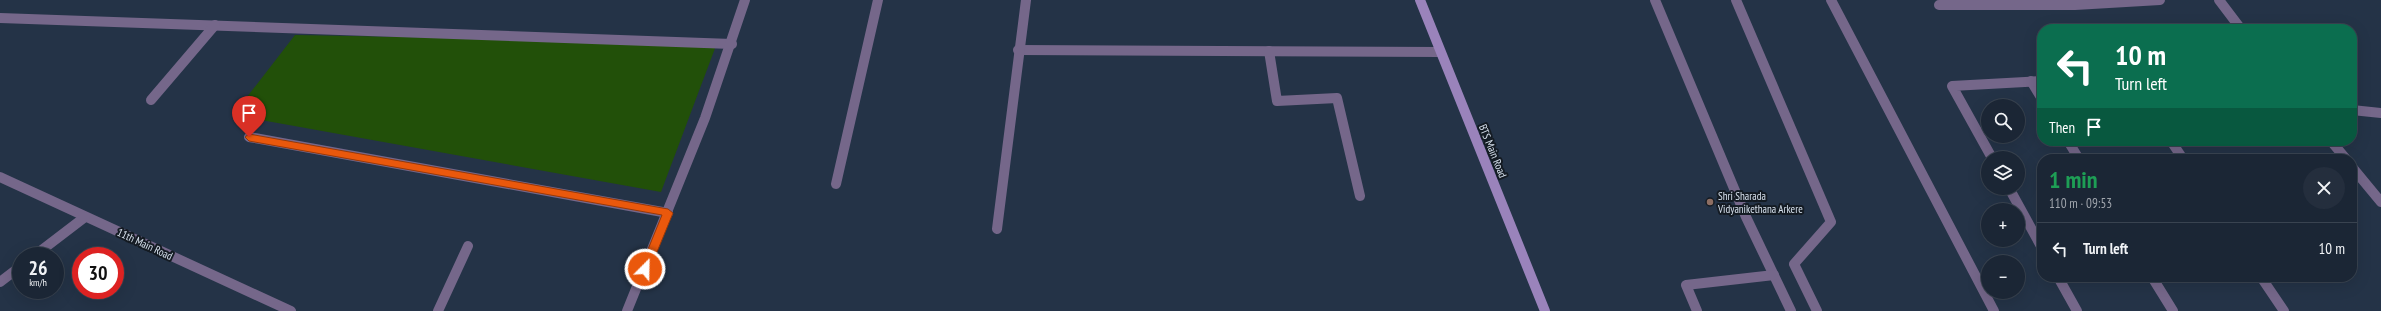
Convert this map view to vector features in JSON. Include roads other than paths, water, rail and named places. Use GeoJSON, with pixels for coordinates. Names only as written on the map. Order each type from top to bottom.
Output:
{"type":"FeatureCollection","features":[{"type":"Feature","properties":{"kind":"street"},"geometry":{"type":"LineString","coordinates":[[627,311],[668,213],[732,44],[745,0]]}},
{"type":"Feature","properties":{"kind":"street"},"geometry":{"type":"LineString","coordinates":[[836,184],[878,0]]}},
{"type":"Feature","properties":{"kind":"street"},"geometry":{"type":"LineString","coordinates":[[997,229],[1018,50],[1026,0]]}},
{"type":"Feature","properties":{"kind":"street","name":"BTS Main Road"},"geometry":{"type":"LineString","coordinates":[[1420,0],[1545,311]]}},
{"type":"Feature","properties":{"kind":"street"},"geometry":{"type":"LineString","coordinates":[[1655,0],[1746,218],[1792,311]]}},
{"type":"Feature","properties":{"kind":"street"},"geometry":{"type":"LineString","coordinates":[[1736,0],[1831,222],[1794,264],[1817,311]]}},
{"type":"Feature","properties":{"kind":"street"},"geometry":{"type":"LineString","coordinates":[[1831,0],[1994,311]]}},
{"type":"Feature","properties":{"kind":"street"},"geometry":{"type":"LineString","coordinates":[[1939,5],[2075,5],[2160,0]]}},
{"type":"Feature","properties":{"kind":"street"},"geometry":{"type":"LineString","coordinates":[[2219,0],[2237,24]]}},
{"type":"Feature","properties":{"kind":"street"},"geometry":{"type":"LineString","coordinates":[[0,18],[732,44]]}},
{"type":"Feature","properties":{"kind":"street"},"geometry":{"type":"LineString","coordinates":[[151,100],[215,26]]}},
{"type":"Feature","properties":{"kind":"street"},"geometry":{"type":"LineString","coordinates":[[1018,50],[1440,52]]}},
{"type":"Feature","properties":{"kind":"street"},"geometry":{"type":"LineString","coordinates":[[1269,51],[1277,101],[1337,98],[1360,196]]}},
{"type":"Feature","properties":{"kind":"street"},"geometry":{"type":"LineString","coordinates":[[2031,81],[2037,91]]}},
{"type":"Feature","properties":{"kind":"street"},"geometry":{"type":"LineString","coordinates":[[1988,151],[1952,86],[2037,81]]}},
{"type":"Feature","properties":{"kind":"street"},"geometry":{"type":"LineString","coordinates":[[2357,111],[2381,113]]}},
{"type":"Feature","properties":{"kind":"street"},"geometry":{"type":"LineString","coordinates":[[249,137],[668,213]]}},
{"type":"Feature","properties":{"kind":"street"},"geometry":{"type":"LineString","coordinates":[[2335,146],[2342,154]]}},
{"type":"Feature","properties":{"kind":"street"},"geometry":{"type":"LineString","coordinates":[[2357,173],[2381,202]]}},
{"type":"Feature","properties":{"kind":"street","name":"11th Main Road"},"geometry":{"type":"LineString","coordinates":[[0,177],[291,311]]}},
{"type":"Feature","properties":{"kind":"street"},"geometry":{"type":"LineString","coordinates":[[2013,195],[2037,239]]}},
{"type":"Feature","properties":{"kind":"street"},"geometry":{"type":"LineString","coordinates":[[46,247],[85,217]]}},
{"type":"Feature","properties":{"kind":"street"},"geometry":{"type":"LineString","coordinates":[[438,311],[468,246]]}},
{"type":"Feature","properties":{"kind":"street"},"geometry":{"type":"LineString","coordinates":[[0,282],[12,273]]}},
{"type":"Feature","properties":{"kind":"street"},"geometry":{"type":"LineString","coordinates":[[1697,311],[1686,285],[1774,275]]}},
{"type":"Feature","properties":{"kind":"street"},"geometry":{"type":"LineString","coordinates":[[2061,282],[2077,311]]}},
{"type":"Feature","properties":{"kind":"street"},"geometry":{"type":"LineString","coordinates":[[2155,282],[2173,311]]}},
{"type":"Feature","properties":{"kind":"street"},"geometry":{"type":"LineString","coordinates":[[2264,282],[2284,311]]}},
{"type":"Feature","properties":{"kind":"place","name":"Shri Sharada Vidyanikethana Arkere"},"geometry":{"type":"Point","coordinates":[1710,202]}}]}
